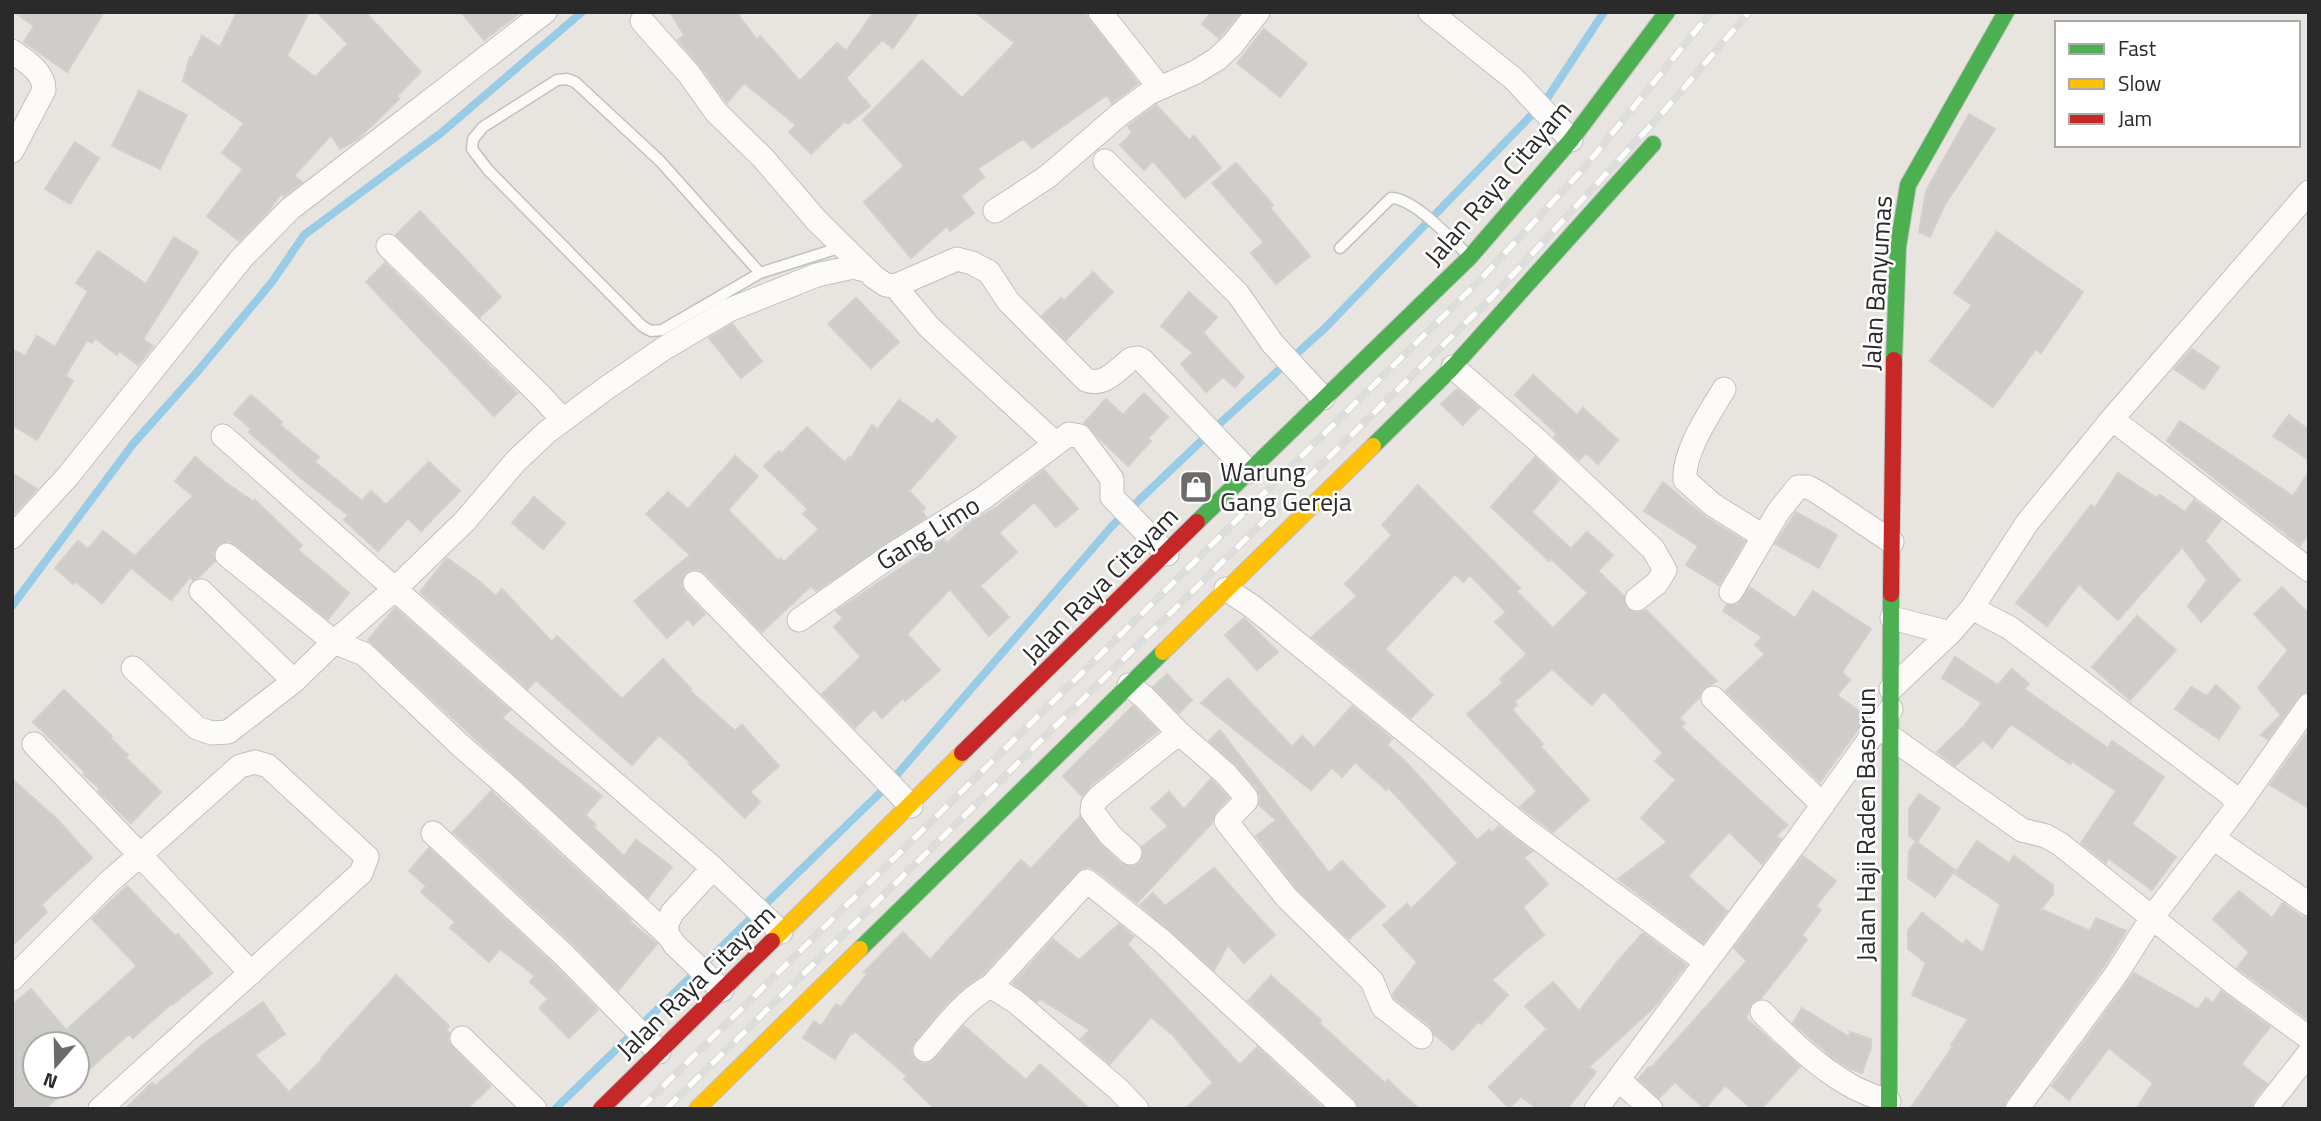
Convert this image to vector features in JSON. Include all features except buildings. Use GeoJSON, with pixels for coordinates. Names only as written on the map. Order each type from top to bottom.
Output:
{"type":"FeatureCollection","features":[{"type":"Feature","properties":{"kind":"street"},"geometry":{"type":"LineString","coordinates":[[12,537],[68,476],[241,259],[290,209],[545,12]]}},
{"type":"Feature","properties":{"kind":"street"},"geometry":{"type":"LineString","coordinates":[[1100,12],[1160,88]]}},
{"type":"Feature","properties":{"kind":"street"},"geometry":{"type":"LineString","coordinates":[[995,211],[1047,177],[1119,115],[1160,88],[1217,59],[1232,45],[1258,12]]}},
{"type":"Feature","properties":{"kind":"street"},"geometry":{"type":"LineString","coordinates":[[1430,12],[1514,79],[1571,141]]}},
{"type":"Feature","properties":{"kind":"street","name":"Jalan Raya Citayam"},"geometry":{"type":"LineString","coordinates":[[601,1109],[655,1048],[773,925],[911,806],[1249,472],[1317,391],[1470,257],[1571,141],[1667,12]]}},
{"type":"Feature","properties":{"kind":"street","name":"Jalan Banyumas"},"geometry":{"type":"LineString","coordinates":[[1892,542],[1892,435],[1898,247],[1908,185],[2006,12]]}},
{"type":"Feature","properties":{"kind":"street"},"geometry":{"type":"LineString","coordinates":[[642,20],[689,74],[716,112],[763,158],[817,221],[886,285],[895,286],[957,259],[972,263],[989,272],[1008,301],[1086,380],[1095,383],[1103,381],[1131,359],[1142,360],[1249,472]]}},
{"type":"Feature","properties":{"kind":"street"},"geometry":{"type":"LineString","coordinates":[[12,51],[38,71],[44,81],[44,90],[12,151]]}},
{"type":"Feature","properties":{"kind":"street"},"geometry":{"type":"LineString","coordinates":[[697,1109],[1453,367],[1653,144]]}},
{"type":"Feature","properties":{"kind":"street"},"geometry":{"type":"LineString","coordinates":[[1105,161],[1238,294],[1273,344],[1317,391]]}},
{"type":"Feature","properties":{"kind":"street"},"geometry":{"type":"LineString","coordinates":[[1596,1109],[1823,805],[1891,699],[1972,608],[2027,523],[2112,419],[2309,192]]}},
{"type":"Feature","properties":{"kind":"street"},"geometry":{"type":"LineString","coordinates":[[388,246],[563,420]]}},
{"type":"Feature","properties":{"kind":"street"},"geometry":{"type":"LineString","coordinates":[[132,668],[197,728],[212,733],[228,732],[294,681],[395,589],[465,521],[516,461],[563,420],[663,349],[729,310],[817,275],[853,267],[868,271]]}},
{"type":"Feature","properties":{"kind":"street"},"geometry":{"type":"LineString","coordinates":[[895,286],[929,327],[1055,443],[1069,433],[1080,436],[1112,479],[1112,497],[1167,554]]}},
{"type":"Feature","properties":{"kind":"street"},"geometry":{"type":"LineString","coordinates":[[1453,367],[1537,440],[1653,549],[1665,570],[1657,583],[1637,599]]}},
{"type":"Feature","properties":{"kind":"street"},"geometry":{"type":"LineString","coordinates":[[1724,389],[1688,457],[1684,470],[1685,480],[1713,505],[1763,536]]}},
{"type":"Feature","properties":{"kind":"street"},"geometry":{"type":"LineString","coordinates":[[2112,419],[2309,570]]}},
{"type":"Feature","properties":{"kind":"street"},"geometry":{"type":"LineString","coordinates":[[223,436],[720,875],[773,925]]}},
{"type":"Feature","properties":{"kind":"street","name":"Gang Limo"},"geometry":{"type":"LineString","coordinates":[[799,620],[893,554],[983,498],[1022,471],[1055,443]]}},
{"type":"Feature","properties":{"kind":"street"},"geometry":{"type":"LineString","coordinates":[[1731,592],[1763,536],[1798,487],[1808,486],[1842,506],[1892,542]]}},
{"type":"Feature","properties":{"kind":"street","name":"Jalan Haji Raden Basorun"},"geometry":{"type":"LineString","coordinates":[[1889,1105],[1892,542]]}},
{"type":"Feature","properties":{"kind":"street"},"geometry":{"type":"LineString","coordinates":[[227,555],[334,642],[364,654],[668,935],[717,986]]}},
{"type":"Feature","properties":{"kind":"street"},"geometry":{"type":"LineString","coordinates":[[695,583],[911,806]]}},
{"type":"Feature","properties":{"kind":"street"},"geometry":{"type":"LineString","coordinates":[[1226,589],[1253,607],[1525,829],[1706,962]]}},
{"type":"Feature","properties":{"kind":"street"},"geometry":{"type":"LineString","coordinates":[[201,591],[294,681]]}},
{"type":"Feature","properties":{"kind":"street"},"geometry":{"type":"LineString","coordinates":[[1972,608],[2010,628],[2230,794],[2236,808]]}},
{"type":"Feature","properties":{"kind":"street"},"geometry":{"type":"LineString","coordinates":[[1892,618],[1950,633]]}},
{"type":"Feature","properties":{"kind":"street"},"geometry":{"type":"LineString","coordinates":[[1129,685],[1226,774],[1247,797],[1226,821],[1268,878],[1372,981],[1383,1007],[1421,1037]]}},
{"type":"Feature","properties":{"kind":"street"},"geometry":{"type":"LineString","coordinates":[[1713,698],[1823,805]]}},
{"type":"Feature","properties":{"kind":"street"},"geometry":{"type":"LineString","coordinates":[[2017,1109],[2309,705]]}},
{"type":"Feature","properties":{"kind":"street"},"geometry":{"type":"LineString","coordinates":[[1130,853],[1110,835],[1091,811],[1093,804],[1179,733]]}},
{"type":"Feature","properties":{"kind":"street"},"geometry":{"type":"LineString","coordinates":[[1892,738],[2022,830],[2046,835],[2060,844],[2129,900],[2154,916],[2235,984],[2309,1038]]}},
{"type":"Feature","properties":{"kind":"street"},"geometry":{"type":"LineString","coordinates":[[34,744],[251,973]]}},
{"type":"Feature","properties":{"kind":"street"},"geometry":{"type":"LineString","coordinates":[[12,979],[109,882],[240,766],[255,762],[268,766],[367,857],[361,873],[100,1109]]}},
{"type":"Feature","properties":{"kind":"street"},"geometry":{"type":"LineString","coordinates":[[433,833],[516,910],[655,1048]]}},
{"type":"Feature","properties":{"kind":"street"},"geometry":{"type":"LineString","coordinates":[[2213,838],[2309,904]]}},
{"type":"Feature","properties":{"kind":"street"},"geometry":{"type":"LineString","coordinates":[[668,935],[666,926],[671,913],[720,875]]}},
{"type":"Feature","properties":{"kind":"street"},"geometry":{"type":"LineString","coordinates":[[925,1050],[964,1006],[991,986],[1087,881],[1162,942],[1345,1109]]}},
{"type":"Feature","properties":{"kind":"street"},"geometry":{"type":"LineString","coordinates":[[991,986],[1016,1002],[1118,1089],[1137,1109]]}},
{"type":"Feature","properties":{"kind":"street"},"geometry":{"type":"LineString","coordinates":[[1762,1013],[1794,1044],[1832,1074],[1889,1105]]}},
{"type":"Feature","properties":{"kind":"street"},"geometry":{"type":"LineString","coordinates":[[461,1038],[530,1104]]}},
{"type":"Feature","properties":{"kind":"street"},"geometry":{"type":"LineString","coordinates":[[2265,1109],[2309,1053]]}},
{"type":"Feature","properties":{"kind":"street"},"geometry":{"type":"LineString","coordinates":[[1619,1080],[1651,1109]]}},
{"type":"Feature","properties":{"kind":"lane"},"geometry":{"type":"LineString","coordinates":[[760,273],[660,161],[575,82],[557,79],[483,127],[473,139],[472,149],[488,170],[642,326],[651,331],[662,330],[760,273],[844,246]]}},
{"type":"Feature","properties":{"kind":"lane"},"geometry":{"type":"LineString","coordinates":[[1340,248],[1391,198],[1399,198],[1470,257]]}},
{"type":"Feature","properties":{"kind":"waterway"},"geometry":{"type":"LineString","coordinates":[[12,606],[133,444],[272,282],[304,235],[441,133],[582,12]]}},
{"type":"Feature","properties":{"kind":"waterway"},"geometry":{"type":"LineString","coordinates":[[555,1109],[888,785],[1112,526],[1324,329],[1546,100],[1604,12]]}},
{"type":"Feature","properties":{"kind":"railway"},"geometry":{"type":"LineString","coordinates":[[640,1109],[1480,280],[1584,168],[1711,12]]}},
{"type":"Feature","properties":{"kind":"railway"},"geometry":{"type":"LineString","coordinates":[[666,1109],[1494,295],[1665,110],[1749,12]]}},
{"type":"Feature","properties":{"kind":"traffic: fast"},"geometry":{"type":"LineString","coordinates":[[1197,522],[1470,257],[1571,140],[1667,12]]}},
{"type":"Feature","properties":{"kind":"traffic: fast"},"geometry":{"type":"LineString","coordinates":[[1894,360],[1898,247],[1908,185],[2006,12]]}},
{"type":"Feature","properties":{"kind":"traffic: fast"},"geometry":{"type":"LineString","coordinates":[[1373,446],[1453,367],[1653,144]]}},
{"type":"Feature","properties":{"kind":"traffic: fast"},"geometry":{"type":"LineString","coordinates":[[1889,1109],[1891,594]]}},
{"type":"Feature","properties":{"kind":"traffic: fast"},"geometry":{"type":"LineString","coordinates":[[860,949],[1163,652]]}},
{"type":"Feature","properties":{"kind":"traffic: slow"},"geometry":{"type":"LineString","coordinates":[[1163,652],[1373,446]]}},
{"type":"Feature","properties":{"kind":"traffic: slow"},"geometry":{"type":"LineString","coordinates":[[772,941],[962,753]]}},
{"type":"Feature","properties":{"kind":"traffic: slow"},"geometry":{"type":"LineString","coordinates":[[697,1109],[860,949]]}},
{"type":"Feature","properties":{"kind":"traffic: jam"},"geometry":{"type":"LineString","coordinates":[[1891,594],[1894,360]]}},
{"type":"Feature","properties":{"kind":"traffic: jam"},"geometry":{"type":"LineString","coordinates":[[962,753],[1197,522]]}},
{"type":"Feature","properties":{"kind":"traffic: jam"},"geometry":{"type":"LineString","coordinates":[[601,1109],[772,941]]}},
{"type":"Feature","properties":{"kind":"place","name":"Warung Gang Gereja"},"geometry":{"type":"Point","coordinates":[1196,487]}}]}
